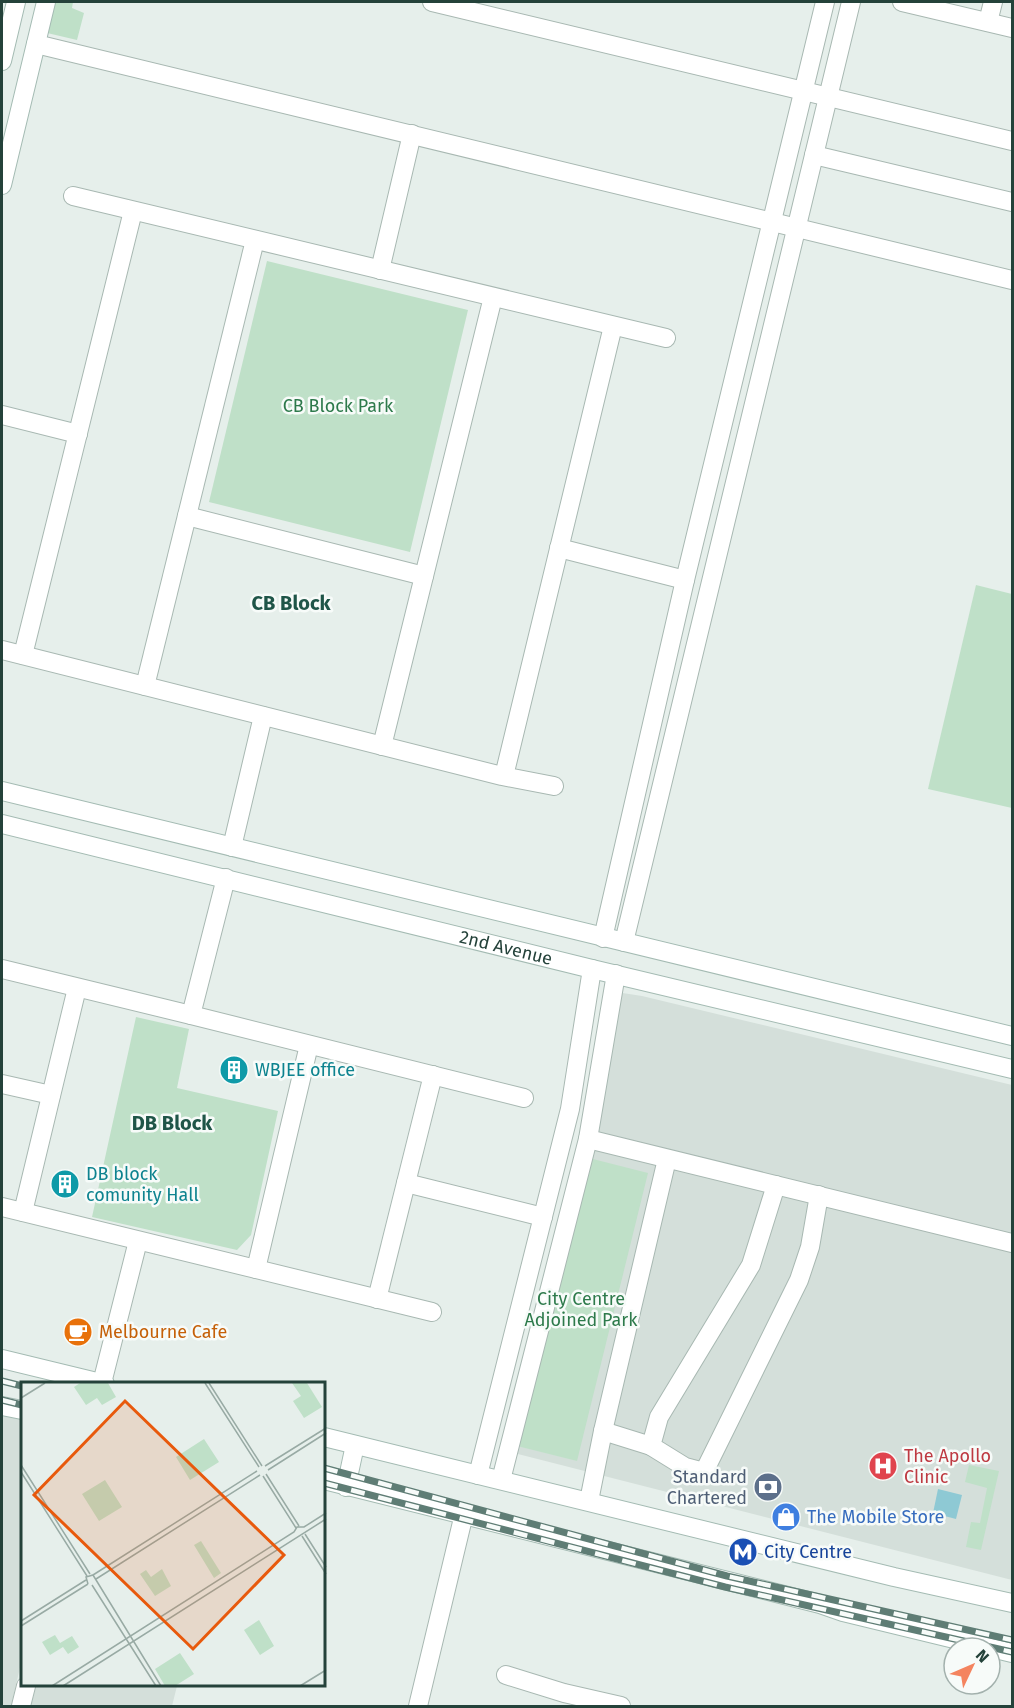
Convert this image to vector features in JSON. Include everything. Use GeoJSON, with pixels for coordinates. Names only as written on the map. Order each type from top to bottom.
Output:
{"type":"FeatureCollection","features":[{"type":"Feature","properties":{"kind":"street"},"geometry":{"type":"LineString","coordinates":[[2,61],[5,34],[16,2]]}},
{"type":"Feature","properties":{"kind":"street"},"geometry":{"type":"LineString","coordinates":[[2,185],[46,2]]}},
{"type":"Feature","properties":{"kind":"street"},"geometry":{"type":"LineString","coordinates":[[432,2],[1012,141]]}},
{"type":"Feature","properties":{"kind":"street"},"geometry":{"type":"LineString","coordinates":[[603,938],[685,580],[825,2]]}},
{"type":"Feature","properties":{"kind":"street"},"geometry":{"type":"LineString","coordinates":[[624,942],[851,2]]}},
{"type":"Feature","properties":{"kind":"street"},"geometry":{"type":"LineString","coordinates":[[902,2],[1012,28]]}},
{"type":"Feature","properties":{"kind":"street"},"geometry":{"type":"LineString","coordinates":[[988,22],[993,2]]}},
{"type":"Feature","properties":{"kind":"street"},"geometry":{"type":"LineString","coordinates":[[36,44],[1012,280]]}},
{"type":"Feature","properties":{"kind":"street"},"geometry":{"type":"LineString","coordinates":[[380,270],[412,134]]}},
{"type":"Feature","properties":{"kind":"street"},"geometry":{"type":"LineString","coordinates":[[814,155],[1012,202]]}},
{"type":"Feature","properties":{"kind":"street"},"geometry":{"type":"LineString","coordinates":[[73,196],[666,338]]}},
{"type":"Feature","properties":{"kind":"street"},"geometry":{"type":"LineString","coordinates":[[23,655],[133,211]]}},
{"type":"Feature","properties":{"kind":"street"},"geometry":{"type":"LineString","coordinates":[[145,686],[255,240]]}},
{"type":"Feature","properties":{"kind":"street"},"geometry":{"type":"LineString","coordinates":[[382,746],[493,297]]}},
{"type":"Feature","properties":{"kind":"street"},"geometry":{"type":"LineString","coordinates":[[504,776],[613,326]]}},
{"type":"Feature","properties":{"kind":"street"},"geometry":{"type":"LineString","coordinates":[[2,415],[78,434]]}},
{"type":"Feature","properties":{"kind":"street"},"geometry":{"type":"LineString","coordinates":[[713,464],[738,468]]}},
{"type":"Feature","properties":{"kind":"street"},"geometry":{"type":"LineString","coordinates":[[187,516],[424,576]]}},
{"type":"Feature","properties":{"kind":"street"},"geometry":{"type":"LineString","coordinates":[[559,548],[685,580]]}},
{"type":"Feature","properties":{"kind":"street"},"geometry":{"type":"LineString","coordinates":[[2,650],[382,746],[554,786]]}},
{"type":"Feature","properties":{"kind":"street"},"geometry":{"type":"LineString","coordinates":[[232,847],[263,716]]}},
{"type":"Feature","properties":{"kind":"street","name":"2nd Avenue"},"geometry":{"type":"LineString","coordinates":[[2,791],[1012,1036]]}},
{"type":"Feature","properties":{"kind":"street","name":"2nd Avenue"},"geometry":{"type":"LineString","coordinates":[[2,824],[592,969],[1012,1069]]}},
{"type":"Feature","properties":{"kind":"street"},"geometry":{"type":"LineString","coordinates":[[191,1014],[226,878]]}},
{"type":"Feature","properties":{"kind":"street"},"geometry":{"type":"LineString","coordinates":[[692,992],[701,961]]}},
{"type":"Feature","properties":{"kind":"street"},"geometry":{"type":"LineString","coordinates":[[2,969],[524,1098]]}},
{"type":"Feature","properties":{"kind":"street"},"geometry":{"type":"LineString","coordinates":[[478,1475],[570,1109],[592,969]]}},
{"type":"Feature","properties":{"kind":"street"},"geometry":{"type":"LineString","coordinates":[[501,1480],[588,1139],[616,974]]}},
{"type":"Feature","properties":{"kind":"street"},"geometry":{"type":"LineString","coordinates":[[23,1212],[77,988]]}},
{"type":"Feature","properties":{"kind":"street"},"geometry":{"type":"LineString","coordinates":[[256,1269],[309,1045]]}},
{"type":"Feature","properties":{"kind":"street"},"geometry":{"type":"LineString","coordinates":[[377,1299],[433,1075]]}},
{"type":"Feature","properties":{"kind":"street"},"geometry":{"type":"LineString","coordinates":[[2,1084],[51,1095]]}},
{"type":"Feature","properties":{"kind":"street"},"geometry":{"type":"LineString","coordinates":[[588,1139],[1012,1243]]}},
{"type":"Feature","properties":{"kind":"street"},"geometry":{"type":"LineString","coordinates":[[589,1502],[603,1431],[667,1159]]}},
{"type":"Feature","properties":{"kind":"street"},"geometry":{"type":"LineString","coordinates":[[556,1164],[580,1169]]}},
{"type":"Feature","properties":{"kind":"street"},"geometry":{"type":"LineString","coordinates":[[406,1183],[543,1217]]}},
{"type":"Feature","properties":{"kind":"street"},"geometry":{"type":"LineString","coordinates":[[651,1446],[659,1417],[751,1265],[776,1185]]}},
{"type":"Feature","properties":{"kind":"street"},"geometry":{"type":"LineString","coordinates":[[603,1431],[651,1446],[685,1467],[704,1472],[799,1280],[810,1246],[819,1195]]}},
{"type":"Feature","properties":{"kind":"street"},"geometry":{"type":"LineString","coordinates":[[2,1207],[432,1312]]}},
{"type":"Feature","properties":{"kind":"street"},"geometry":{"type":"LineString","coordinates":[[104,1382],[138,1240]]}},
{"type":"Feature","properties":{"kind":"street"},"geometry":{"type":"LineString","coordinates":[[2,1359],[96,1382]]}},
{"type":"Feature","properties":{"kind":"street"},"geometry":{"type":"LineString","coordinates":[[2,1406],[21,1410]]}},
{"type":"Feature","properties":{"kind":"street"},"geometry":{"type":"LineString","coordinates":[[326,1438],[1012,1604]]}},
{"type":"Feature","properties":{"kind":"street"},"geometry":{"type":"LineString","coordinates":[[346,1487],[355,1445]]}},
{"type":"Feature","properties":{"kind":"street"},"geometry":{"type":"LineString","coordinates":[[326,1481],[1012,1653]]}},
{"type":"Feature","properties":{"kind":"street"},"geometry":{"type":"LineString","coordinates":[[418,1707],[464,1514]]}},
{"type":"Feature","properties":{"kind":"street"},"geometry":{"type":"LineString","coordinates":[[506,1675],[562,1700],[621,1707]]}},
{"type":"Feature","properties":{"kind":"street"},"geometry":{"type":"LineString","coordinates":[[21,1707],[26,1687]]}},
{"type":"Feature","properties":{"kind":"shaded area"},"geometry":{"type":"Polygon","coordinates":[[[616,992],[642,996],[1012,1085],[1012,1580],[514,1453],[616,992]]]}},
{"type":"Feature","properties":{"kind":"shaded area"},"geometry":{"type":"Polygon","coordinates":[[[2,1412],[21,1417],[21,1663],[11,1706],[2,1706],[2,1412]]]}},
{"type":"Feature","properties":{"kind":"shaded area"},"geometry":{"type":"Polygon","coordinates":[[[36,1687],[177,1687],[172,1706],[31,1706],[36,1687]]]}},
{"type":"Feature","properties":{"kind":"green space"},"geometry":{"type":"Polygon","coordinates":[[[51,2],[73,2],[72,8],[84,13],[77,40],[43,32],[51,2]]]}},
{"type":"Feature","properties":{"kind":"green space","name":"CB Block Park"},"geometry":{"type":"Polygon","coordinates":[[[267,261],[468,310],[410,552],[209,502],[267,261]]]}},
{"type":"Feature","properties":{"kind":"green space"},"geometry":{"type":"Polygon","coordinates":[[[976,585],[1012,594],[1012,808],[928,789],[976,585]]]}},
{"type":"Feature","properties":{"kind":"green space"},"geometry":{"type":"Polygon","coordinates":[[[136,1017],[189,1029],[177,1088],[278,1111],[251,1235],[237,1250],[92,1217],[136,1017]]]}},
{"type":"Feature","properties":{"kind":"green space","name":"City Centre Adjoined Park"},"geometry":{"type":"Polygon","coordinates":[[[585,1157],[648,1173],[577,1461],[513,1445],[585,1157]]]}},
{"type":"Feature","properties":{"kind":"green space"},"geometry":{"type":"Polygon","coordinates":[[[969,1465],[999,1471],[981,1550],[966,1547],[971,1522],[980,1523],[987,1488],[965,1482],[969,1465]]]}},
{"type":"Feature","properties":{"kind":"water"},"geometry":{"type":"Polygon","coordinates":[[[938,1489],[962,1495],[956,1519],[933,1513],[938,1489]]]}},
{"type":"Feature","properties":{"kind":"railway"},"geometry":{"type":"LineString","coordinates":[[2,1381],[21,1386]]}},
{"type":"Feature","properties":{"kind":"railway"},"geometry":{"type":"LineString","coordinates":[[2,1400],[21,1405]]}},
{"type":"Feature","properties":{"kind":"railway"},"geometry":{"type":"LineString","coordinates":[[326,1469],[727,1576],[1012,1640]]}},
{"type":"Feature","properties":{"kind":"railway"},"geometry":{"type":"LineString","coordinates":[[326,1484],[725,1587],[1012,1652]]}},
{"type":"Feature","properties":{"kind":"place","name":"WBJEE office"},"geometry":{"type":"Point","coordinates":[234,1070]}},
{"type":"Feature","properties":{"kind":"place","name":"DB block comunity Hall"},"geometry":{"type":"Point","coordinates":[65,1184]}},
{"type":"Feature","properties":{"kind":"place","name":"Melbourne Cafe"},"geometry":{"type":"Point","coordinates":[78,1332]}},
{"type":"Feature","properties":{"kind":"place","name":"The Apollo Clinic"},"geometry":{"type":"Point","coordinates":[883,1466]}},
{"type":"Feature","properties":{"kind":"place","name":"Standard Chartered"},"geometry":{"type":"Point","coordinates":[768,1487]}},
{"type":"Feature","properties":{"kind":"place","name":"The Mobile Store"},"geometry":{"type":"Point","coordinates":[786,1517]}},
{"type":"Feature","properties":{"kind":"place","name":"City Centre"},"geometry":{"type":"Point","coordinates":[743,1552]}},
{"type":"Feature","properties":{"kind":"district","name":"CB Block"},"geometry":{"type":"Point","coordinates":[291,603]}},
{"type":"Feature","properties":{"kind":"district","name":"DB Block"},"geometry":{"type":"Point","coordinates":[172,1123]}}]}
